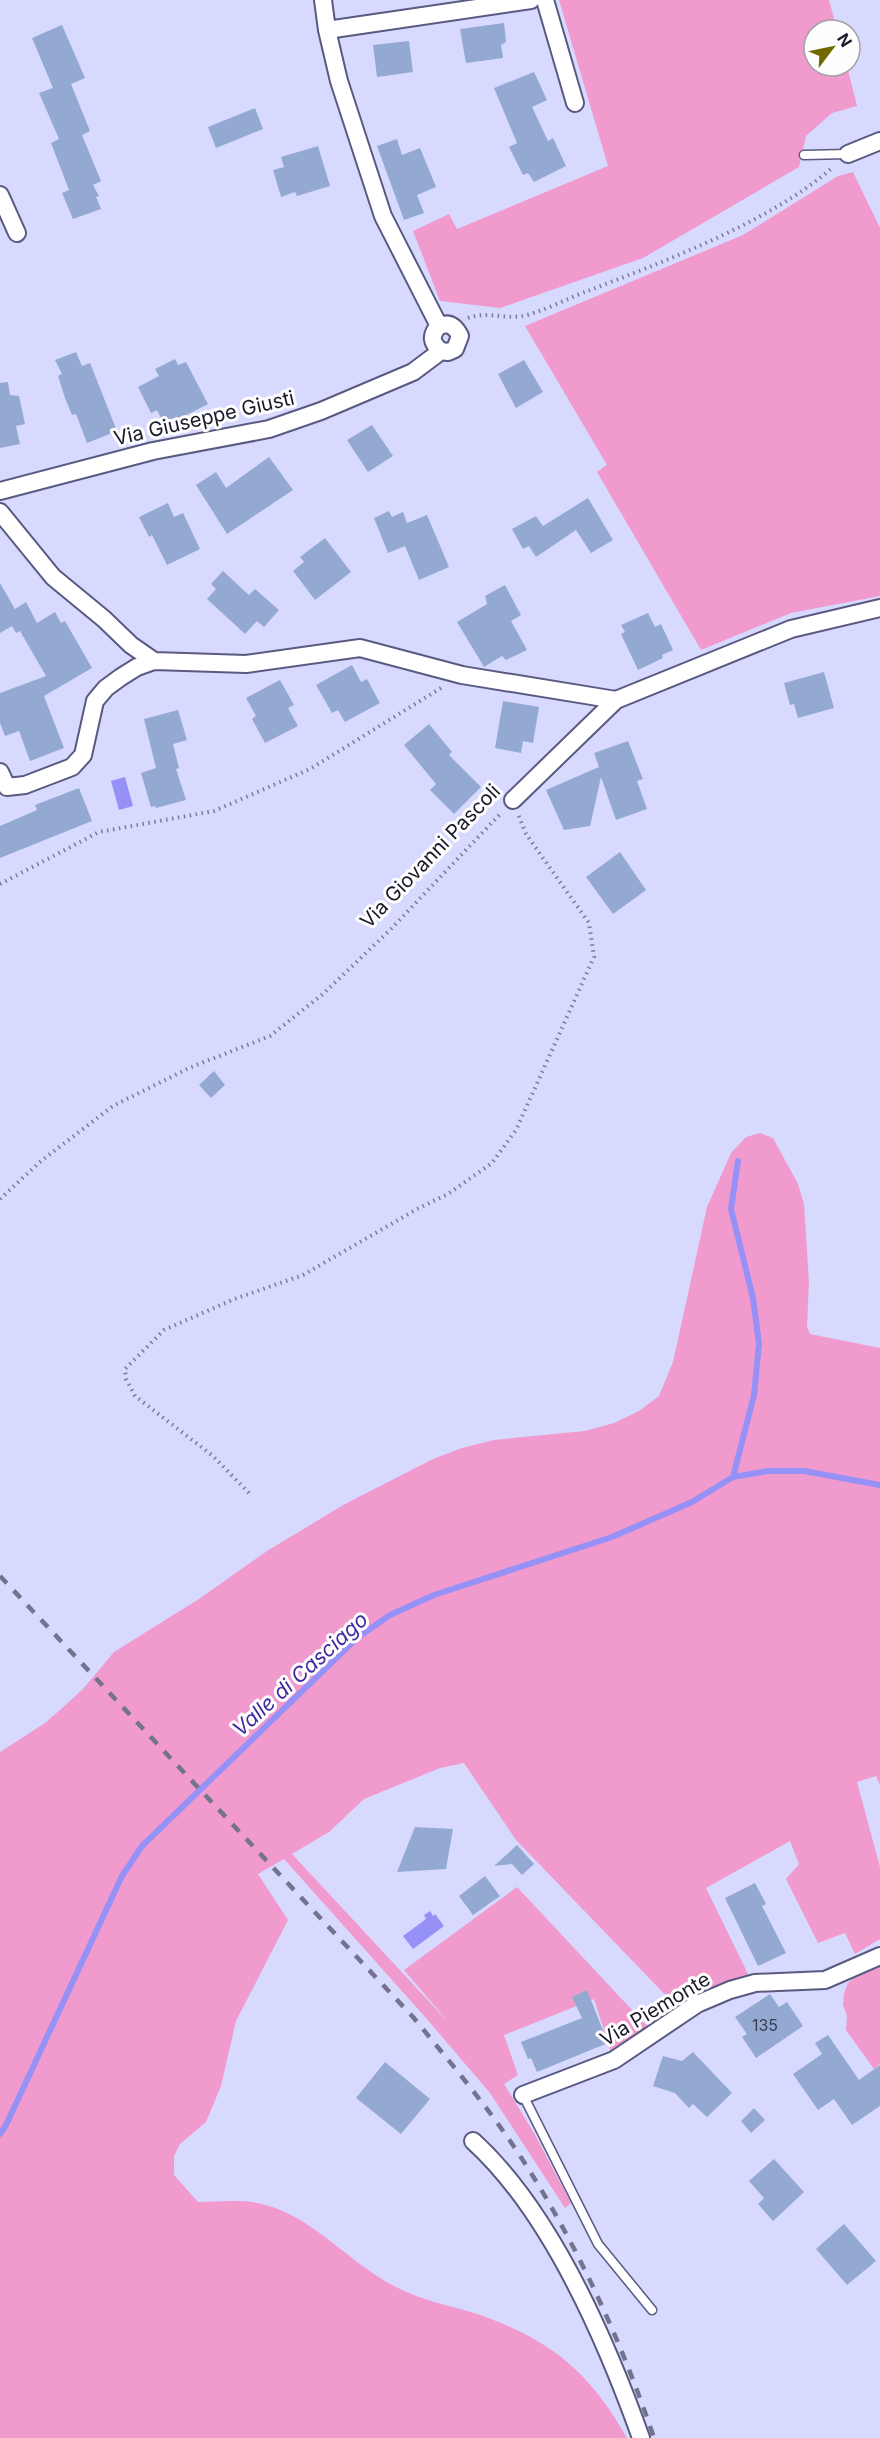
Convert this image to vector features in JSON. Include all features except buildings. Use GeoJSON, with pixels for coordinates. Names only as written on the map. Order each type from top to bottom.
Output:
{"type":"FeatureCollection","features":[{"type":"Feature","properties":{"kind":"street","name":"Via Giuseppe Giusti"},"geometry":{"type":"LineString","coordinates":[[324,0],[327,30],[339,81],[383,216],[445,325],[457,329],[460,336],[455,349],[448,352],[441,351],[432,339],[433,331],[445,325]]}},
{"type":"Feature","properties":{"kind":"street"},"geometry":{"type":"LineString","coordinates":[[327,30],[531,0]]}},
{"type":"Feature","properties":{"kind":"street"},"geometry":{"type":"LineString","coordinates":[[545,0],[575,103]]}},
{"type":"Feature","properties":{"kind":"street"},"geometry":{"type":"LineString","coordinates":[[848,154],[880,141]]}},
{"type":"Feature","properties":{"kind":"street"},"geometry":{"type":"LineString","coordinates":[[0,195],[17,233]]}},
{"type":"Feature","properties":{"kind":"street","name":"Via Giuseppe Giusti"},"geometry":{"type":"LineString","coordinates":[[1,490],[153,451],[269,429],[321,411],[414,372],[441,351]]}},
{"type":"Feature","properties":{"kind":"street"},"geometry":{"type":"LineString","coordinates":[[0,512],[53,577],[104,619],[131,645],[154,661]]}},
{"type":"Feature","properties":{"kind":"street","name":"Via Giovanni Pascoli"},"geometry":{"type":"LineString","coordinates":[[513,800],[616,700],[791,629],[880,608]]}},
{"type":"Feature","properties":{"kind":"street"},"geometry":{"type":"LineString","coordinates":[[0,772],[7,787],[25,785],[72,767],[83,755],[95,701],[106,688],[121,677],[137,667],[154,661],[246,664],[360,648],[462,675],[616,700]]}},
{"type":"Feature","properties":{"kind":"street","name":"Via Piemonte"},"geometry":{"type":"LineString","coordinates":[[523,2095],[614,2060],[697,2004],[730,1989],[755,1983],[825,1980],[880,1956]]}},
{"type":"Feature","properties":{"kind":"street"},"geometry":{"type":"LineString","coordinates":[[473,2141],[511,2182],[568,2272],[610,2359],[640,2438]]}},
{"type":"Feature","properties":{"kind":"lane"},"geometry":{"type":"LineString","coordinates":[[804,155],[848,154]]}},
{"type":"Feature","properties":{"kind":"lane","name":"Via Piemonte"},"geometry":{"type":"LineString","coordinates":[[523,2095],[598,2244],[652,2310]]}},
{"type":"Feature","properties":{"kind":"path"},"geometry":{"type":"LineString","coordinates":[[445,325],[479,314],[522,316],[632,274],[735,228],[811,186],[848,154]]}},
{"type":"Feature","properties":{"kind":"path"},"geometry":{"type":"LineString","coordinates":[[0,884],[99,832],[214,811],[310,769],[462,675]]}},
{"type":"Feature","properties":{"kind":"path"},"geometry":{"type":"LineString","coordinates":[[249,1493],[213,1456],[135,1396],[126,1379],[125,1369],[164,1330],[232,1300],[303,1275],[417,1209],[448,1194],[492,1163],[516,1130],[594,957],[590,923],[526,834],[513,800]]}},
{"type":"Feature","properties":{"kind":"path","name":"Via Giovanni Pascoli"},"geometry":{"type":"LineString","coordinates":[[0,1199],[41,1161],[113,1106],[189,1068],[270,1036],[323,994],[390,930],[513,800]]}},
{"type":"Feature","properties":{"kind":"shaded area"},"geometry":{"type":"Polygon","coordinates":[[[559,0],[829,0],[834,18],[802,18],[802,78],[850,78],[857,106],[832,113],[806,136],[799,167],[643,258],[500,308],[440,301],[413,231],[449,214],[457,229],[608,166],[559,0]]]}},
{"type":"Feature","properties":{"kind":"shaded area"},"geometry":{"type":"Polygon","coordinates":[[[853,172],[880,228],[880,596],[791,613],[701,650],[597,472],[607,465],[525,326],[743,235],[838,176],[853,172]]]}},
{"type":"Feature","properties":{"kind":"shaded area"},"geometry":{"type":"Polygon","coordinates":[[[125,777],[133,806],[119,810],[111,781],[125,777]]]}},
{"type":"Feature","properties":{"kind":"shaded area"},"geometry":{"type":"Polygon","coordinates":[[[760,1133],[773,1138],[798,1184],[804,1204],[809,1282],[807,1326],[810,1334],[880,1348],[880,1785],[876,1776],[857,1782],[880,1867],[880,1939],[855,1954],[845,1933],[818,1943],[786,1879],[799,1864],[790,1841],[706,1888],[750,1978],[717,1987],[677,2007],[516,1840],[464,1763],[440,1768],[364,1799],[329,1832],[292,1854],[450,2024],[404,1970],[517,1887],[648,2027],[612,2055],[594,1999],[504,2035],[518,2075],[504,2084],[534,2133],[571,2203],[565,2208],[490,2093],[284,1859],[258,1874],[288,1920],[236,2021],[221,2086],[206,2122],[180,2144],[174,2156],[174,2175],[198,2202],[246,2202],[281,2210],[299,2219],[362,2266],[396,2287],[416,2296],[503,2324],[547,2347],[565,2360],[598,2394],[627,2438],[0,2438],[0,1752],[45,1723],[60,1710],[83,1689],[114,1652],[199,1599],[267,1551],[345,1504],[433,1459],[462,1448],[494,1440],[585,1431],[614,1423],[639,1411],[659,1396],[673,1362],[707,1207],[731,1153],[746,1137],[760,1133]]]}},
{"type":"Feature","properties":{"kind":"shaded area"},"geometry":{"type":"Polygon","coordinates":[[[430,1911],[444,1926],[413,1949],[403,1936],[426,1919],[424,1915],[430,1911]]]}},
{"type":"Feature","properties":{"kind":"shaded area"},"geometry":{"type":"Polygon","coordinates":[[[880,1965],[880,2064],[874,2069],[846,2030],[847,2016],[843,2005],[848,1983],[880,1965]]]}},
{"type":"Feature","properties":{"kind":"waterway"},"geometry":{"type":"LineString","coordinates":[[733,1477],[754,1395],[759,1344],[753,1298],[731,1209],[738,1161]]}},
{"type":"Feature","properties":{"kind":"waterway","name":"Valle di Casciago"},"geometry":{"type":"LineString","coordinates":[[0,2134],[122,1876],[142,1846],[357,1638],[390,1615],[434,1595],[612,1537],[692,1502],[733,1477],[768,1471],[804,1471],[880,1485]]}},
{"type":"Feature","properties":{"kind":"railway"},"geometry":{"type":"LineString","coordinates":[[0,1576],[413,2017],[484,2105],[529,2170],[571,2243],[608,2320],[654,2438]]}}]}
